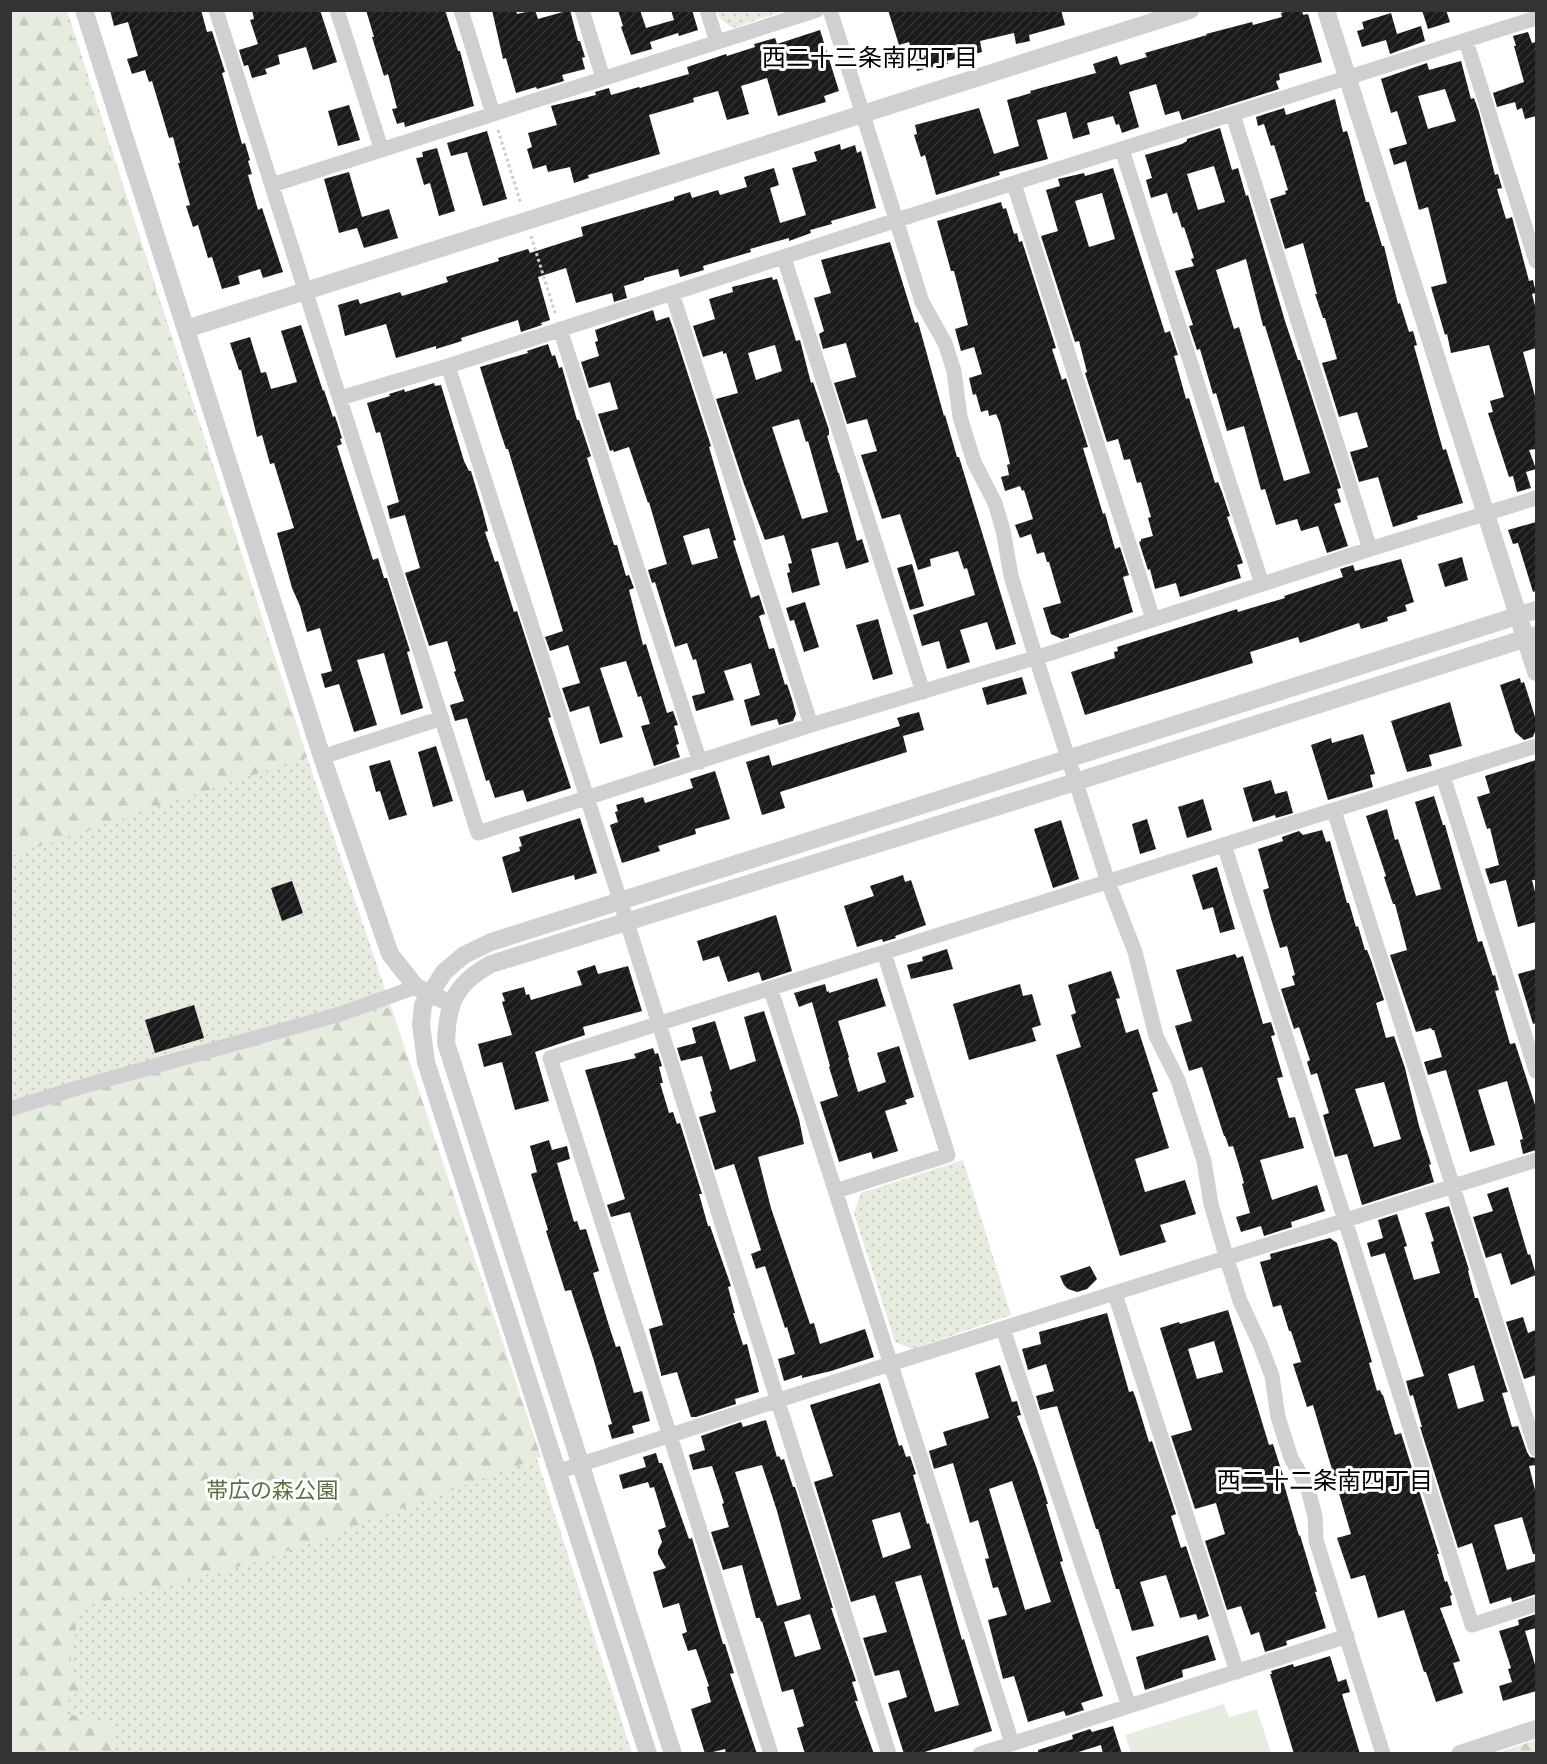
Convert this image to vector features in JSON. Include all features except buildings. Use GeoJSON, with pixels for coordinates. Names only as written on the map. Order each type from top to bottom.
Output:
{"type":"FeatureCollection","features":[{"type":"Feature","properties":{"kind":"street"},"geometry":{"type":"LineString","coordinates":[[84,10],[322,757],[390,954],[423,990],[451,1003]]}},
{"type":"Feature","properties":{"kind":"street"},"geometry":{"type":"LineString","coordinates":[[216,10],[478,833],[811,725],[1036,658],[1370,549],[1536,498]]}},
{"type":"Feature","properties":{"kind":"street"},"geometry":{"type":"LineString","coordinates":[[337,10],[381,148]]}},
{"type":"Feature","properties":{"kind":"street"},"geometry":{"type":"LineString","coordinates":[[460,10],[493,114]]}},
{"type":"Feature","properties":{"kind":"street"},"geometry":{"type":"LineString","coordinates":[[582,10],[603,78]]}},
{"type":"Feature","properties":{"kind":"street"},"geometry":{"type":"LineString","coordinates":[[707,10],[717,42]]}},
{"type":"Feature","properties":{"kind":"street"},"geometry":{"type":"LineString","coordinates":[[272,185],[381,148],[817,10]]}},
{"type":"Feature","properties":{"kind":"street"},"geometry":{"type":"LineString","coordinates":[[831,10],[922,302],[945,343],[954,371],[960,417],[974,462],[995,503],[1003,530],[1011,576],[1074,783],[1135,952],[1156,1036],[1178,1080],[1204,1161],[1211,1204],[1240,1301],[1272,1376],[1278,1417],[1291,1458],[1307,1486],[1315,1516],[1316,1540],[1383,1754]]}},
{"type":"Feature","properties":{"kind":"street"},"geometry":{"type":"LineString","coordinates":[[186,329],[1190,10]]}},
{"type":"Feature","properties":{"kind":"street"},"geometry":{"type":"LineString","coordinates":[[1326,10],[1518,616],[1531,637],[1536,672]]}},
{"type":"Feature","properties":{"kind":"street"},"geometry":{"type":"LineString","coordinates":[[340,398],[448,366],[897,220],[1536,18]]}},
{"type":"Feature","properties":{"kind":"street"},"geometry":{"type":"LineString","coordinates":[[1466,40],[1536,261]]}},
{"type":"Feature","properties":{"kind":"street"},"geometry":{"type":"LineString","coordinates":[[1233,115],[1370,549]]}},
{"type":"Feature","properties":{"kind":"street"},"geometry":{"type":"LineString","coordinates":[[1122,150],[1262,584]]}},
{"type":"Feature","properties":{"kind":"street"},"geometry":{"type":"LineString","coordinates":[[1014,184],[1153,619]]}},
{"type":"Feature","properties":{"kind":"street"},"geometry":{"type":"LineString","coordinates":[[784,258],[923,692]]}},
{"type":"Feature","properties":{"kind":"street"},"geometry":{"type":"LineString","coordinates":[[672,293],[811,725]]}},
{"type":"Feature","properties":{"kind":"street"},"geometry":{"type":"LineString","coordinates":[[560,329],[700,762]]}},
{"type":"Feature","properties":{"kind":"street"},"geometry":{"type":"LineString","coordinates":[[448,366],[627,922],[889,1754]]}},
{"type":"Feature","properties":{"kind":"street"},"geometry":{"type":"LineString","coordinates":[[10,1109],[423,990],[464,955],[491,942],[1536,610]]}},
{"type":"Feature","properties":{"kind":"street"},"geometry":{"type":"LineString","coordinates":[[673,1754],[446,1043],[446,1020],[451,1003],[460,989],[474,974],[491,964],[1074,783],[1531,637]]}},
{"type":"Feature","properties":{"kind":"street"},"geometry":{"type":"LineString","coordinates":[[322,757],[442,718]]}},
{"type":"Feature","properties":{"kind":"street"},"geometry":{"type":"LineString","coordinates":[[771,1754],[550,1058],[771,990],[1536,746]]}},
{"type":"Feature","properties":{"kind":"street"},"geometry":{"type":"LineString","coordinates":[[1443,776],[1536,1071]]}},
{"type":"Feature","properties":{"kind":"street"},"geometry":{"type":"LineString","coordinates":[[1334,810],[1536,1449]]}},
{"type":"Feature","properties":{"kind":"street"},"geometry":{"type":"LineString","coordinates":[[1224,845],[1472,1625],[1536,1604]]}},
{"type":"Feature","properties":{"kind":"street"},"geometry":{"type":"LineString","coordinates":[[836,1191],[948,1155],[884,953]]}},
{"type":"Feature","properties":{"kind":"street"},"geometry":{"type":"LineString","coordinates":[[423,990],[422,1024],[426,1062],[648,1754]]}},
{"type":"Feature","properties":{"kind":"street"},"geometry":{"type":"LineString","coordinates":[[771,990],[1012,1743]]}},
{"type":"Feature","properties":{"kind":"street"},"geometry":{"type":"LineString","coordinates":[[557,1472],[1536,1160]]}},
{"type":"Feature","properties":{"kind":"street"},"geometry":{"type":"LineString","coordinates":[[1115,1294],[1237,1672]]}},
{"type":"Feature","properties":{"kind":"street"},"geometry":{"type":"LineString","coordinates":[[1003,1329],[1129,1706]]}},
{"type":"Feature","properties":{"kind":"street"},"geometry":{"type":"LineString","coordinates":[[980,1754],[1347,1636]]}},
{"type":"Feature","properties":{"kind":"street"},"geometry":{"type":"LineString","coordinates":[[1460,1754],[1536,1729]]}},
{"type":"Feature","properties":{"kind":"green space","name":"帯広の森公園"},"geometry":{"type":"Polygon","coordinates":[[[67,10],[307,757],[391,1007],[632,1753],[11,1754],[10,11],[67,10]]]}},
{"type":"Feature","properties":{"kind":"green space"},"geometry":{"type":"Polygon","coordinates":[[[717,10],[783,11],[733,28],[720,19],[717,10]]]}},
{"type":"Feature","properties":{"kind":"green space"},"geometry":{"type":"Polygon","coordinates":[[[10,11],[64,11],[307,757],[11,856],[10,11]]]}},
{"type":"Feature","properties":{"kind":"green space"},"geometry":{"type":"Polygon","coordinates":[[[391,1007],[541,1457],[257,1562],[90,1605],[77,1621],[68,1675],[83,1690],[69,1698],[67,1714],[102,1721],[118,1729],[110,1753],[11,1754],[11,1110],[391,1007]]]}},
{"type":"Feature","properties":{"kind":"green space"},"geometry":{"type":"Polygon","coordinates":[[[963,1160],[1011,1315],[912,1349],[895,1342],[854,1213],[861,1193],[963,1160]]]}},
{"type":"Feature","properties":{"kind":"green space"},"geometry":{"type":"Polygon","coordinates":[[[1224,1704],[1229,1717],[1257,1709],[1271,1753],[1131,1753],[1125,1735],[1224,1704]]]}},
{"type":"Feature","properties":{"kind":"green space"},"geometry":{"type":"Polygon","coordinates":[[[1536,1740],[1536,1753],[1496,1753],[1536,1740]]]}},
{"type":"Feature","properties":{"kind":"district","name":"西二十三条南四丁目"},"geometry":{"type":"Point","coordinates":[870,58]}},
{"type":"Feature","properties":{"kind":"district","name":"西二十二条南四丁目"},"geometry":{"type":"Point","coordinates":[1325,1481]}}]}
